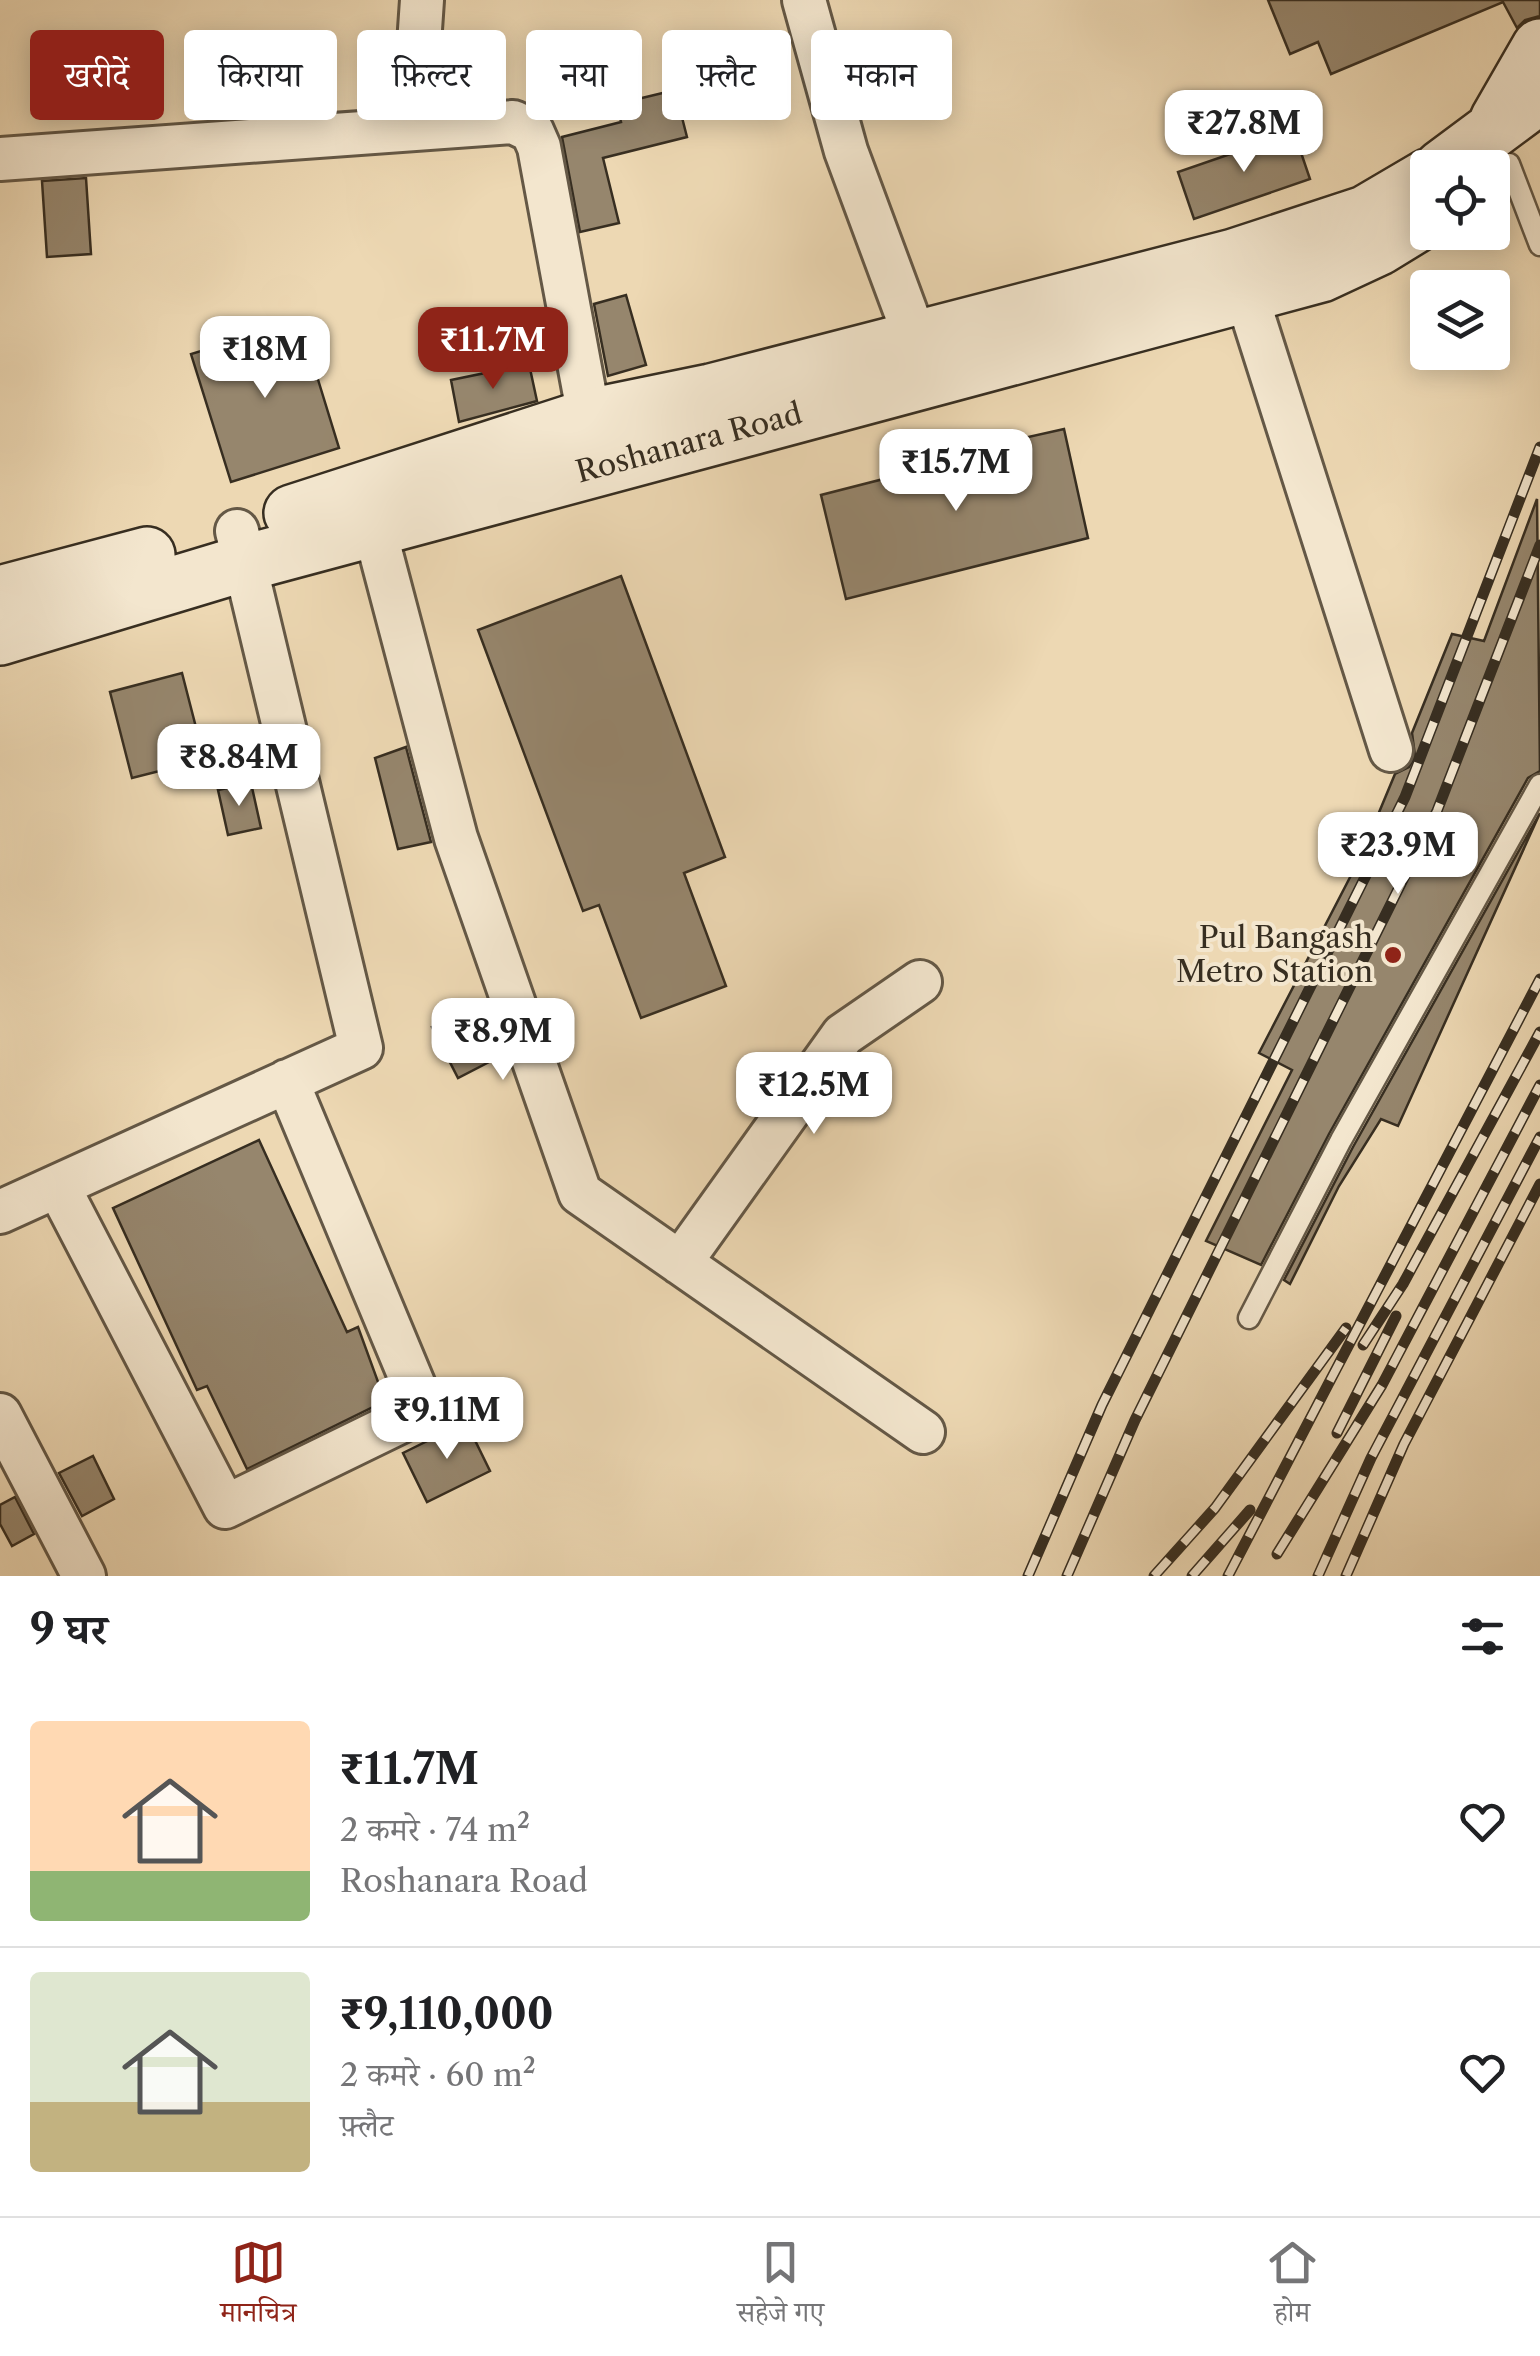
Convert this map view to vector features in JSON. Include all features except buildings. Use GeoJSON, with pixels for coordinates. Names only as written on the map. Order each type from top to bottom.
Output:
{"type":"FeatureCollection","features":[{"type":"Feature","properties":{"kind":"street"},"geometry":{"type":"LineString","coordinates":[[420,30],[422,0]]}},
{"type":"Feature","properties":{"kind":"street"},"geometry":{"type":"LineString","coordinates":[[804,0],[846,151],[915,337]]}},
{"type":"Feature","properties":{"kind":"street"},"geometry":{"type":"LineString","coordinates":[[1509,150],[1522,72],[1540,47]]}},
{"type":"Feature","properties":{"kind":"street"},"geometry":{"type":"LineString","coordinates":[[1510,150],[1540,95]]}},
{"type":"Feature","properties":{"kind":"street"},"geometry":{"type":"LineString","coordinates":[[0,159],[514,122],[532,131],[539,147],[589,418]]}},
{"type":"Feature","properties":{"kind":"street","name":"Roshanara Road"},"geometry":{"type":"LineString","coordinates":[[0,637],[589,418],[711,392],[1234,257],[1365,214],[1410,188]]}},
{"type":"Feature","properties":{"kind":"street","name":"Roshanara Road"},"geometry":{"type":"LineString","coordinates":[[0,594],[241,547],[374,528],[1246,294],[1348,263],[1410,227]]}},
{"type":"Feature","properties":{"kind":"street"},"geometry":{"type":"LineString","coordinates":[[1246,294],[1391,750]]}},
{"type":"Feature","properties":{"kind":"street"},"geometry":{"type":"LineString","coordinates":[[374,528],[456,838],[580,1193],[922,1432]]}},
{"type":"Feature","properties":{"kind":"street"},"geometry":{"type":"LineString","coordinates":[[0,1212],[360,1048],[241,547]]}},
{"type":"Feature","properties":{"kind":"street"},"geometry":{"type":"LineString","coordinates":[[680,1263],[842,1035],[920,982]]}},
{"type":"Feature","properties":{"kind":"street"},"geometry":{"type":"LineString","coordinates":[[58,1186],[226,1506],[424,1410],[287,1082]]}},
{"type":"Feature","properties":{"kind":"street"},"geometry":{"type":"LineString","coordinates":[[0,1415],[84,1576]]}},
{"type":"Feature","properties":{"kind":"lane"},"geometry":{"type":"LineString","coordinates":[[1510,159],[1540,245]]}},
{"type":"Feature","properties":{"kind":"lane"},"geometry":{"type":"LineString","coordinates":[[1249,1318],[1350,1124],[1540,785]]}},
{"type":"Feature","properties":{"kind":"railway"},"geometry":{"type":"LineString","coordinates":[[1028,1576],[1102,1405],[1405,797],[1540,447]]}},
{"type":"Feature","properties":{"kind":"railway"},"geometry":{"type":"LineString","coordinates":[[1067,1576],[1135,1420],[1437,811],[1540,545]]}},
{"type":"Feature","properties":{"kind":"railway"},"geometry":{"type":"LineString","coordinates":[[1228,1576],[1540,979]]}},
{"type":"Feature","properties":{"kind":"railway"},"geometry":{"type":"LineString","coordinates":[[1363,1345],[1403,1284],[1540,1032]]}},
{"type":"Feature","properties":{"kind":"railway"},"geometry":{"type":"LineString","coordinates":[[1277,1554],[1382,1385],[1540,1085]]}},
{"type":"Feature","properties":{"kind":"railway"},"geometry":{"type":"LineString","coordinates":[[1318,1576],[1371,1458],[1540,1137]]}},
{"type":"Feature","properties":{"kind":"railway"},"geometry":{"type":"LineString","coordinates":[[1346,1576],[1404,1444],[1540,1184]]}},
{"type":"Feature","properties":{"kind":"railway"},"geometry":{"type":"LineString","coordinates":[[1337,1433],[1396,1316]]}},
{"type":"Feature","properties":{"kind":"railway"},"geometry":{"type":"LineString","coordinates":[[1154,1576],[1215,1508],[1346,1328]]}},
{"type":"Feature","properties":{"kind":"railway"},"geometry":{"type":"LineString","coordinates":[[1192,1576],[1250,1510]]}},
{"type":"Feature","properties":{"kind":"place","name":"Pul Bangash Metro Station"},"geometry":{"type":"Point","coordinates":[1393,955]}}]}
